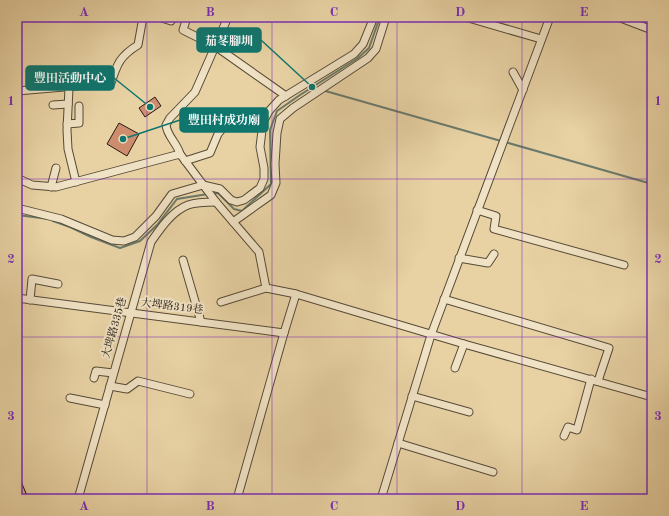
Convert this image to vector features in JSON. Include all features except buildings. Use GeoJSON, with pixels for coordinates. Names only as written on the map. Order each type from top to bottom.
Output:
{"type":"FeatureCollection","features":[{"type":"Feature","properties":{"kind":"main road"},"geometry":{"type":"LineString","coordinates":[[17,485],[23,499]]}},
{"type":"Feature","properties":{"kind":"street"},"geometry":{"type":"LineString","coordinates":[[17,91],[68,88],[111,83],[116,68],[126,52],[138,45],[143,17]]}},
{"type":"Feature","properties":{"kind":"street"},"geometry":{"type":"LineString","coordinates":[[159,17],[171,21],[173,17]]}},
{"type":"Feature","properties":{"kind":"street"},"geometry":{"type":"LineString","coordinates":[[187,17],[183,30],[215,46],[286,96]]}},
{"type":"Feature","properties":{"kind":"street"},"geometry":{"type":"LineString","coordinates":[[228,17],[195,92],[170,118],[166,125],[166,130],[179,149],[180,154],[203,185],[259,252],[266,288]]}},
{"type":"Feature","properties":{"kind":"street"},"geometry":{"type":"LineString","coordinates":[[17,208],[61,219],[112,240],[124,241],[135,237],[156,216],[172,194],[203,185],[220,189],[231,200],[237,202],[244,200],[260,188],[264,179],[264,168],[260,147],[263,122],[269,111],[279,100],[354,54],[363,44],[374,17]]}},
{"type":"Feature","properties":{"kind":"street"},"geometry":{"type":"LineString","coordinates":[[233,222],[271,195],[276,183],[276,140],[280,119],[293,108],[368,58],[376,49],[386,17]]}},
{"type":"Feature","properties":{"kind":"street"},"geometry":{"type":"LineString","coordinates":[[465,17],[541,39]]}},
{"type":"Feature","properties":{"kind":"street"},"geometry":{"type":"LineString","coordinates":[[381,499],[431,334],[550,17]]}},
{"type":"Feature","properties":{"kind":"street"},"geometry":{"type":"LineString","coordinates":[[618,17],[652,30]]}},
{"type":"Feature","properties":{"kind":"street"},"geometry":{"type":"LineString","coordinates":[[513,72],[523,90]]}},
{"type":"Feature","properties":{"kind":"street"},"geometry":{"type":"LineString","coordinates":[[68,88],[68,149],[76,182]]}},
{"type":"Feature","properties":{"kind":"street"},"geometry":{"type":"LineString","coordinates":[[54,105],[68,104]]}},
{"type":"Feature","properties":{"kind":"street"},"geometry":{"type":"LineString","coordinates":[[67,124],[79,123],[79,106]]}},
{"type":"Feature","properties":{"kind":"street"},"geometry":{"type":"LineString","coordinates":[[185,161],[210,153],[218,134],[228,123],[263,122]]}},
{"type":"Feature","properties":{"kind":"street"},"geometry":{"type":"LineString","coordinates":[[17,178],[32,185],[56,187],[180,154]]}},
{"type":"Feature","properties":{"kind":"street"},"geometry":{"type":"LineString","coordinates":[[51,187],[56,168]]}},
{"type":"Feature","properties":{"kind":"street","name":"大埤路335巷"},"geometry":{"type":"LineString","coordinates":[[78,499],[151,242],[159,230],[174,214],[188,205],[216,202]]}},
{"type":"Feature","properties":{"kind":"street"},"geometry":{"type":"LineString","coordinates":[[477,210],[496,216],[494,229],[624,264]]}},
{"type":"Feature","properties":{"kind":"street"},"geometry":{"type":"LineString","coordinates":[[459,258],[488,263],[494,254]]}},
{"type":"Feature","properties":{"kind":"street"},"geometry":{"type":"LineString","coordinates":[[183,260],[201,322]]}},
{"type":"Feature","properties":{"kind":"street"},"geometry":{"type":"LineString","coordinates":[[30,300],[32,279],[58,284]]}},
{"type":"Feature","properties":{"kind":"street"},"geometry":{"type":"LineString","coordinates":[[221,302],[266,288],[296,294],[464,344],[652,397]]}},
{"type":"Feature","properties":{"kind":"street"},"geometry":{"type":"LineString","coordinates":[[237,499],[296,294]]}},
{"type":"Feature","properties":{"kind":"street"},"geometry":{"type":"LineString","coordinates":[[17,307],[18,298]]}},
{"type":"Feature","properties":{"kind":"street","name":"大埤路319巷"},"geometry":{"type":"LineString","coordinates":[[18,298],[284,333]]}},
{"type":"Feature","properties":{"kind":"street"},"geometry":{"type":"LineString","coordinates":[[444,299],[609,348],[594,380],[577,430],[568,426],[564,436]]}},
{"type":"Feature","properties":{"kind":"street"},"geometry":{"type":"LineString","coordinates":[[455,368],[464,344]]}},
{"type":"Feature","properties":{"kind":"street"},"geometry":{"type":"LineString","coordinates":[[94,378],[96,371],[114,373]]}},
{"type":"Feature","properties":{"kind":"street"},"geometry":{"type":"LineString","coordinates":[[110,386],[127,389],[138,381],[190,394]]}},
{"type":"Feature","properties":{"kind":"street"},"geometry":{"type":"LineString","coordinates":[[412,396],[469,412]]}},
{"type":"Feature","properties":{"kind":"street"},"geometry":{"type":"LineString","coordinates":[[70,398],[105,405]]}},
{"type":"Feature","properties":{"kind":"street"},"geometry":{"type":"LineString","coordinates":[[398,443],[493,472]]}},
{"type":"Feature","properties":{"kind":"waterway"},"geometry":{"type":"LineString","coordinates":[[212,194],[218,193],[234,209],[242,211],[271,184],[270,130],[277,111],[358,58],[369,48],[380,17]]}},
{"type":"Feature","properties":{"kind":"waterway"},"geometry":{"type":"LineString","coordinates":[[322,90],[501,141]]}},
{"type":"Feature","properties":{"kind":"waterway"},"geometry":{"type":"LineString","coordinates":[[505,142],[652,184]]}},
{"type":"Feature","properties":{"kind":"waterway"},"geometry":{"type":"LineString","coordinates":[[53,221],[120,248],[140,241],[157,225],[177,199],[208,194]]}},
{"type":"Feature","properties":{"kind":"waterway"},"geometry":{"type":"LineString","coordinates":[[17,215],[49,219]]}},
{"type":"Feature","properties":{"kind":"place","name":"茄苳腳圳"},"geometry":{"type":"Point","coordinates":[312,87]}},
{"type":"Feature","properties":{"kind":"place","name":"豐田活動中心"},"geometry":{"type":"Point","coordinates":[150,107]}},
{"type":"Feature","properties":{"kind":"place","name":"豐田村成功廟"},"geometry":{"type":"Point","coordinates":[123,139]}}]}
